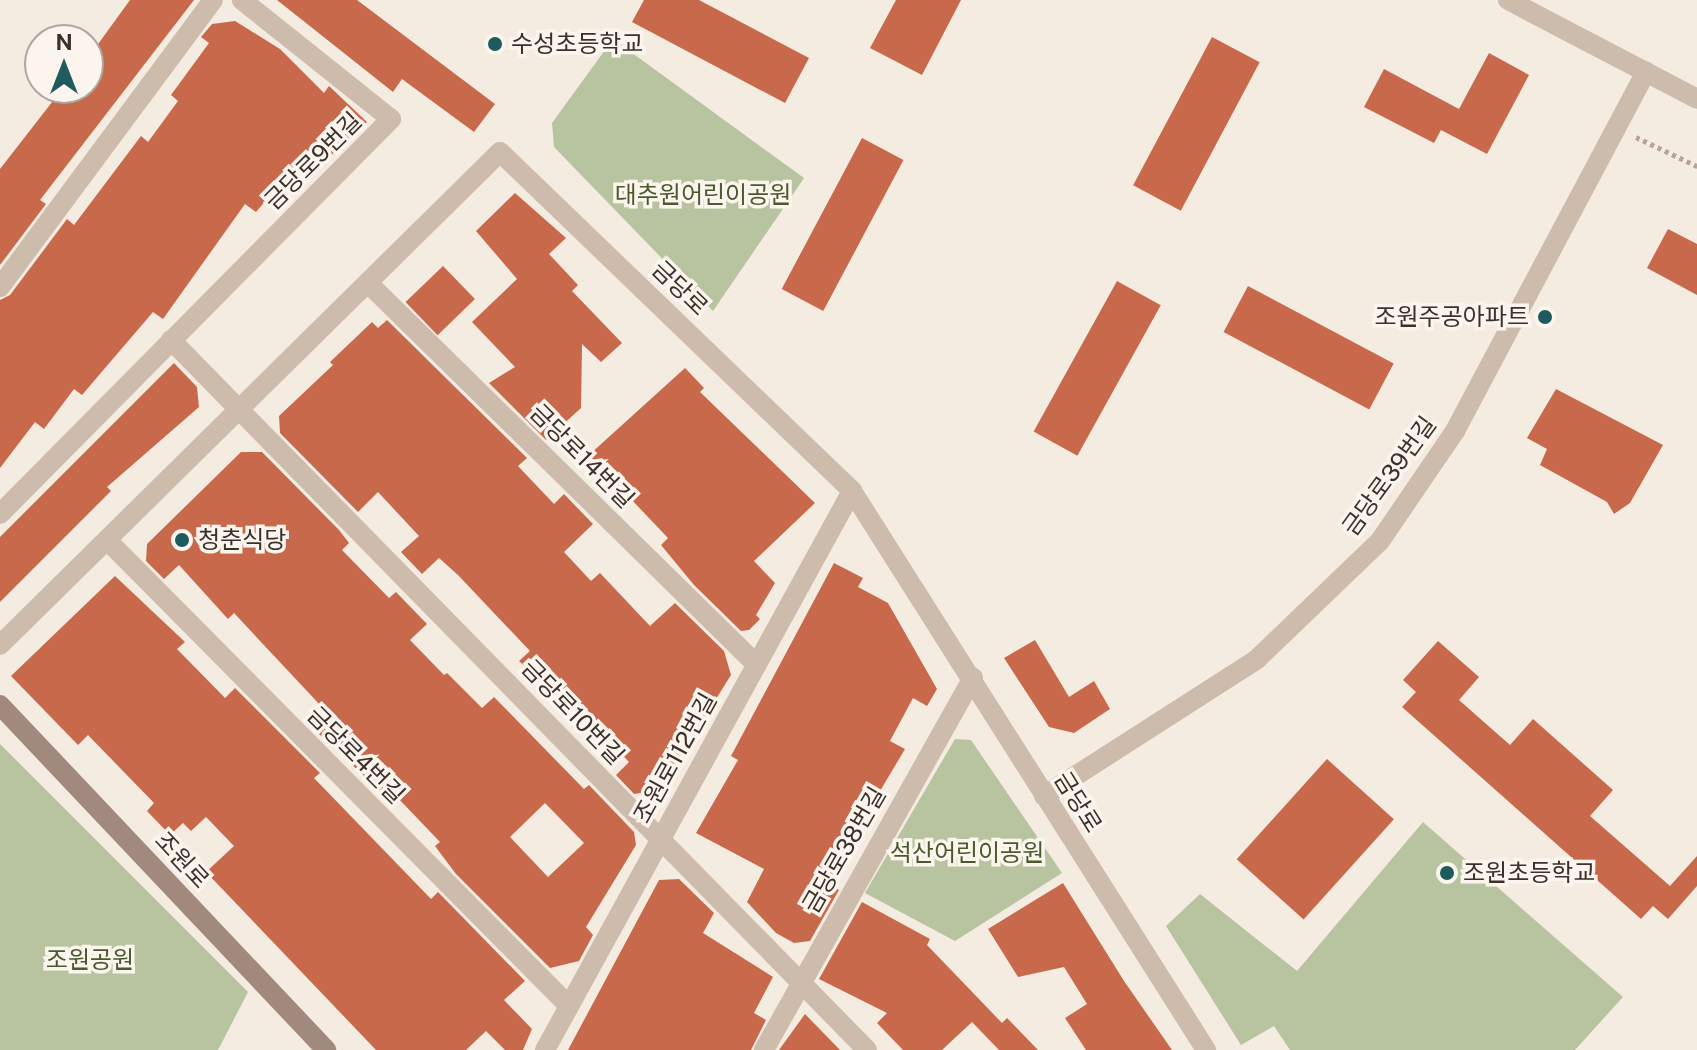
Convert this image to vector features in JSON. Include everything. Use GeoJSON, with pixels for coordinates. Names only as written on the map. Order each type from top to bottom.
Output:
{"type":"FeatureCollection","features":[{"type":"Feature","properties":{"kind":"main road","name":"조원로"},"geometry":{"type":"LineString","coordinates":[[0,705],[318,1047]]}},
{"type":"Feature","properties":{"kind":"street"},"geometry":{"type":"LineString","coordinates":[[0,287],[213,0]]}},
{"type":"Feature","properties":{"kind":"street","name":"금당로9번길"},"geometry":{"type":"LineString","coordinates":[[0,514],[391,119],[242,0]]}},
{"type":"Feature","properties":{"kind":"street"},"geometry":{"type":"LineString","coordinates":[[1508,0],[1697,99]]}},
{"type":"Feature","properties":{"kind":"street","name":"금당로39번길"},"geometry":{"type":"LineString","coordinates":[[1044,796],[1257,659],[1380,541],[1455,431],[1646,72]]}},
{"type":"Feature","properties":{"kind":"street","name":"금당로"},"geometry":{"type":"LineString","coordinates":[[0,645],[370,285],[500,152],[852,491],[1206,1050]]}},
{"type":"Feature","properties":{"kind":"street","name":"금당로14번길"},"geometry":{"type":"LineString","coordinates":[[370,285],[757,665]]}},
{"type":"Feature","properties":{"kind":"street"},"geometry":{"type":"LineString","coordinates":[[171,340],[242,409]]}},
{"type":"Feature","properties":{"kind":"street","name":"금당로10번길"},"geometry":{"type":"LineString","coordinates":[[242,409],[867,1050]]}},
{"type":"Feature","properties":{"kind":"street","name":"조원로112번길"},"geometry":{"type":"LineString","coordinates":[[545,1050],[852,491]]}},
{"type":"Feature","properties":{"kind":"street","name":"금당로4번길"},"geometry":{"type":"LineString","coordinates":[[107,540],[569,1006]]}},
{"type":"Feature","properties":{"kind":"street","name":"금당로38번길"},"geometry":{"type":"LineString","coordinates":[[764,1050],[799,980],[973,678]]}},
{"type":"Feature","properties":{"kind":"path"},"geometry":{"type":"LineString","coordinates":[[1616,128],[1697,166]]}},
{"type":"Feature","properties":{"kind":"green space","name":"대추원어린이공원"},"geometry":{"type":"Polygon","coordinates":[[[613,39],[804,178],[713,311],[554,147],[552,123],[613,39]]]}},
{"type":"Feature","properties":{"kind":"green space","name":"석산어린이공원"},"geometry":{"type":"Polygon","coordinates":[[[955,739],[971,740],[1062,873],[955,941],[865,893],[955,739]]]}},
{"type":"Feature","properties":{"kind":"green space","name":"조원공원"},"geometry":{"type":"Polygon","coordinates":[[[0,744],[248,992],[218,1050],[0,1050],[0,744]]]}},
{"type":"Feature","properties":{"kind":"green space"},"geometry":{"type":"Polygon","coordinates":[[[1423,822],[1623,997],[1575,1050],[1290,1050],[1274,1026],[1241,1045],[1166,926],[1200,894],[1297,971],[1423,822]]]}},
{"type":"Feature","properties":{"kind":"building"},"geometry":{"type":"Polygon","coordinates":[[[130,0],[194,0],[40,200],[46,204],[0,265],[0,169],[51,104],[104,104],[104,36],[130,0]]]}},
{"type":"Feature","properties":{"kind":"building"},"geometry":{"type":"Polygon","coordinates":[[[277,0],[357,0],[495,104],[474,132],[402,79],[393,92],[277,0]]]}},
{"type":"Feature","properties":{"kind":"building"},"geometry":{"type":"Polygon","coordinates":[[[644,0],[699,0],[809,58],[785,103],[632,22],[644,0]]]}},
{"type":"Feature","properties":{"kind":"building"},"geometry":{"type":"Polygon","coordinates":[[[896,0],[961,0],[922,75],[870,48],[896,0]]]}},
{"type":"Feature","properties":{"kind":"building"},"geometry":{"type":"Polygon","coordinates":[[[235,21],[280,49],[324,93],[329,86],[367,122],[325,161],[312,147],[256,212],[245,204],[163,319],[153,312],[82,395],[74,389],[44,429],[35,422],[0,468],[0,300],[10,295],[67,219],[74,225],[141,136],[148,142],[178,101],[171,95],[209,43],[201,37],[212,24],[235,21]]]}},
{"type":"Feature","properties":{"kind":"building"},"geometry":{"type":"Polygon","coordinates":[[[1212,37],[1260,62],[1181,211],[1133,185],[1212,37]]]}},
{"type":"Feature","properties":{"kind":"building"},"geometry":{"type":"Polygon","coordinates":[[[1489,53],[1529,75],[1487,154],[1441,130],[1434,143],[1364,107],[1384,69],[1459,109],[1489,53]]]}},
{"type":"Feature","properties":{"kind":"building"},"geometry":{"type":"Polygon","coordinates":[[[862,138],[903,160],[823,311],[782,289],[862,138]]]}},
{"type":"Feature","properties":{"kind":"building"},"geometry":{"type":"Polygon","coordinates":[[[515,193],[566,238],[549,254],[578,285],[572,291],[622,343],[601,362],[582,344],[581,408],[546,440],[489,383],[515,367],[472,322],[517,279],[476,231],[515,193]]]}},
{"type":"Feature","properties":{"kind":"building"},"geometry":{"type":"Polygon","coordinates":[[[1668,229],[1697,244],[1697,295],[1647,268],[1668,229]]]}},
{"type":"Feature","properties":{"kind":"building"},"geometry":{"type":"Polygon","coordinates":[[[443,266],[475,299],[438,335],[406,302],[443,266]]]}},
{"type":"Feature","properties":{"kind":"building"},"geometry":{"type":"Polygon","coordinates":[[[1117,281],[1161,305],[1077,456],[1034,431],[1117,281]]]}},
{"type":"Feature","properties":{"kind":"building"},"geometry":{"type":"Polygon","coordinates":[[[1248,286],[1394,363],[1369,409],[1224,332],[1248,286]]]}},
{"type":"Feature","properties":{"kind":"building"},"geometry":{"type":"Polygon","coordinates":[[[387,320],[527,458],[518,466],[554,504],[564,494],[593,524],[564,552],[591,581],[600,573],[650,626],[675,603],[724,651],[731,675],[659,790],[634,794],[616,775],[629,762],[599,730],[603,727],[575,697],[567,704],[519,661],[530,651],[458,575],[439,558],[422,574],[401,552],[419,536],[378,492],[358,512],[280,433],[279,416],[333,365],[330,362],[372,322],[378,328],[387,320]]]}},
{"type":"Feature","properties":{"kind":"building"},"geometry":{"type":"Polygon","coordinates":[[[174,363],[197,387],[199,407],[107,487],[111,491],[0,602],[0,537],[174,363]]]}},
{"type":"Feature","properties":{"kind":"building"},"geometry":{"type":"Polygon","coordinates":[[[685,368],[704,388],[700,392],[815,503],[754,561],[775,583],[756,615],[760,619],[749,630],[741,631],[694,585],[661,545],[668,538],[589,455],[685,368]]]}},
{"type":"Feature","properties":{"kind":"building"},"geometry":{"type":"Polygon","coordinates":[[[1556,389],[1663,445],[1630,503],[1614,514],[1607,502],[1540,465],[1547,449],[1527,438],[1556,389]]]}},
{"type":"Feature","properties":{"kind":"building"},"geometry":{"type":"Polygon","coordinates":[[[241,452],[262,452],[339,530],[349,543],[342,550],[389,598],[396,592],[427,624],[410,640],[444,675],[447,673],[482,708],[494,697],[584,789],[589,785],[634,832],[636,845],[586,927],[593,935],[579,961],[550,968],[456,874],[435,846],[440,842],[396,796],[391,801],[305,721],[321,706],[234,613],[228,619],[179,565],[164,579],[146,561],[147,544],[241,452]],[[545,803],[510,837],[548,877],[584,843],[545,803]]]}},
{"type":"Feature","properties":{"kind":"building"},"geometry":{"type":"Polygon","coordinates":[[[834,563],[863,578],[858,587],[888,603],[937,689],[927,706],[913,698],[890,741],[905,749],[833,870],[839,873],[832,886],[839,890],[810,941],[794,943],[776,933],[747,902],[764,869],[696,833],[738,760],[731,756],[834,563]]]}},
{"type":"Feature","properties":{"kind":"building"},"geometry":{"type":"Polygon","coordinates":[[[115,576],[185,642],[177,649],[225,698],[235,688],[320,773],[314,778],[431,899],[438,892],[525,981],[504,1000],[532,1029],[523,1050],[505,1050],[486,1031],[466,1050],[376,1050],[206,872],[234,846],[206,817],[191,831],[183,823],[170,835],[147,811],[154,803],[88,735],[78,745],[11,676],[115,576]]]}},
{"type":"Feature","properties":{"kind":"building"},"geometry":{"type":"Polygon","coordinates":[[[1035,640],[1069,697],[1094,681],[1110,709],[1074,733],[1049,727],[1004,658],[1035,640]]]}},
{"type":"Feature","properties":{"kind":"building"},"geometry":{"type":"Polygon","coordinates":[[[1438,641],[1479,677],[1459,700],[1510,745],[1533,719],[1613,790],[1590,816],[1670,886],[1697,856],[1697,886],[1668,919],[1653,906],[1641,919],[1402,707],[1416,692],[1403,680],[1438,641]]]}},
{"type":"Feature","properties":{"kind":"building"},"geometry":{"type":"Polygon","coordinates":[[[1327,759],[1394,819],[1304,920],[1237,859],[1327,759]]]}},
{"type":"Feature","properties":{"kind":"building"},"geometry":{"type":"Polygon","coordinates":[[[679,879],[714,913],[703,933],[773,977],[754,1013],[766,1020],[751,1050],[568,1050],[659,880],[679,879]]]}},
{"type":"Feature","properties":{"kind":"building"},"geometry":{"type":"Polygon","coordinates":[[[1063,883],[1124,981],[1172,1050],[1086,1050],[1065,1018],[1087,1004],[1064,967],[1018,977],[988,929],[1063,883]]]}},
{"type":"Feature","properties":{"kind":"building"},"geometry":{"type":"Polygon","coordinates":[[[862,902],[930,939],[927,945],[1002,1023],[1007,1018],[1038,1050],[999,1050],[972,1022],[942,1050],[903,1050],[877,1023],[887,1013],[819,979],[862,902]]]}},
{"type":"Feature","properties":{"kind":"building"},"geometry":{"type":"Polygon","coordinates":[[[805,1014],[840,1050],[779,1050],[805,1014]]]}},
{"type":"Feature","properties":{"kind":"place","name":"수성초등학교"},"geometry":{"type":"Point","coordinates":[495,44]}},
{"type":"Feature","properties":{"kind":"place","name":"조원주공아파트"},"geometry":{"type":"Point","coordinates":[1545,317]}},
{"type":"Feature","properties":{"kind":"place","name":"청춘식당"},"geometry":{"type":"Point","coordinates":[182,540]}},
{"type":"Feature","properties":{"kind":"place","name":"조원초등학교"},"geometry":{"type":"Point","coordinates":[1447,873]}}]}
